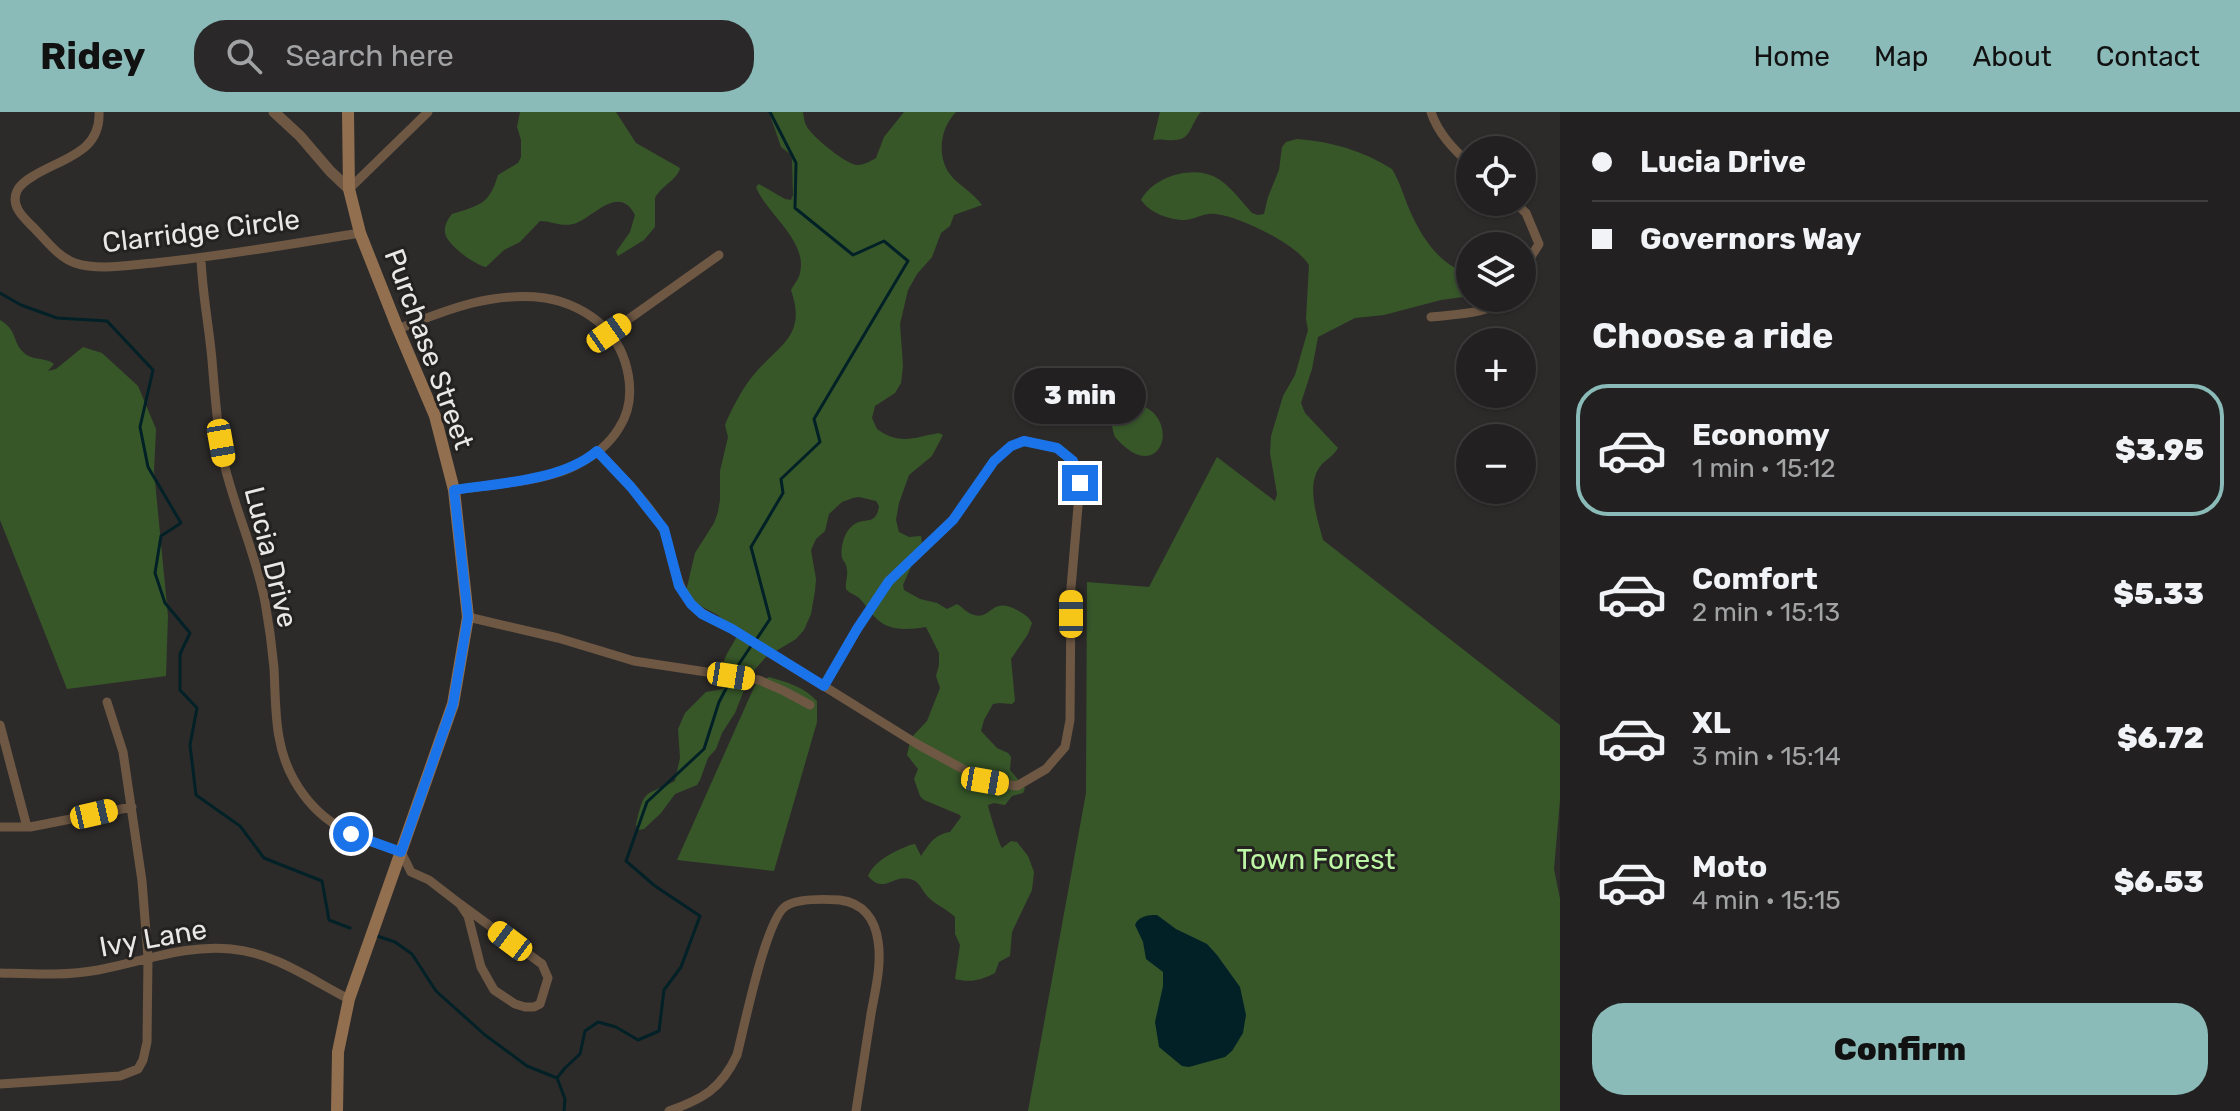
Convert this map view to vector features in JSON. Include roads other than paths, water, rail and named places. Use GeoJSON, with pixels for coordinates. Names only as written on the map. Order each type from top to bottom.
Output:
{"type":"FeatureCollection","features":[{"type":"Feature","properties":{"kind":"main road","name":"Purchase Street"},"geometry":{"type":"LineString","coordinates":[[337,1111],[338,1052],[349,999],[453,704],[468,617],[454,490],[435,416],[360,233],[349,189],[348,112]]}},
{"type":"Feature","properties":{"kind":"street","name":"Clarridge Circle"},"geometry":{"type":"LineString","coordinates":[[99,112],[100,124],[92,141],[26,181],[17,190],[14,203],[20,214],[65,259],[77,264],[112,267],[201,258],[360,233]]}},
{"type":"Feature","properties":{"kind":"street"},"geometry":{"type":"LineString","coordinates":[[274,112],[349,189],[428,112]]}},
{"type":"Feature","properties":{"kind":"street"},"geometry":{"type":"LineString","coordinates":[[1431,112],[1440,132],[1456,149]]}},
{"type":"Feature","properties":{"kind":"street"},"geometry":{"type":"LineString","coordinates":[[609,333],[719,255]]}},
{"type":"Feature","properties":{"kind":"street","name":"Lucia Drive"},"geometry":{"type":"LineString","coordinates":[[201,258],[224,463],[265,601],[274,667],[276,720],[283,756],[294,781],[318,813],[339,828],[401,852]]}},
{"type":"Feature","properties":{"kind":"street"},"geometry":{"type":"LineString","coordinates":[[398,329],[479,300],[543,298],[564,302],[584,312],[604,327],[619,346],[628,372],[630,392],[627,411],[620,427],[597,451],[576,466],[557,474],[454,490]]}},
{"type":"Feature","properties":{"kind":"street"},"geometry":{"type":"LineString","coordinates":[[1431,317],[1469,312]]}},
{"type":"Feature","properties":{"kind":"street"},"geometry":{"type":"LineString","coordinates":[[597,451],[664,529],[679,586],[702,614],[732,629],[917,744],[985,781],[1017,786],[1046,769],[1065,747],[1070,720],[1071,588],[1080,483],[1073,461],[1057,448],[1024,441],[1011,446],[994,461],[953,520],[889,581],[824,686]]}},
{"type":"Feature","properties":{"kind":"street"},"geometry":{"type":"LineString","coordinates":[[468,617],[558,638],[634,661],[759,680],[810,705]]}},
{"type":"Feature","properties":{"kind":"street"},"geometry":{"type":"LineString","coordinates":[[0,1084],[120,1076],[138,1069],[143,1060],[147,1042],[148,958],[142,881],[123,752],[107,702]]}},
{"type":"Feature","properties":{"kind":"street"},"geometry":{"type":"LineString","coordinates":[[0,725],[27,827]]}},
{"type":"Feature","properties":{"kind":"street"},"geometry":{"type":"LineString","coordinates":[[0,827],[27,827],[132,807]]}},
{"type":"Feature","properties":{"kind":"street"},"geometry":{"type":"LineString","coordinates":[[401,852],[411,872],[429,880],[542,964],[548,978],[540,1004],[534,1007],[515,1004],[491,985],[481,967],[468,916],[460,904]]}},
{"type":"Feature","properties":{"kind":"street"},"geometry":{"type":"LineString","coordinates":[[669,1111],[695,1102],[715,1089],[731,1067],[737,1055],[764,952],[779,912],[788,904],[799,901],[839,900],[859,907],[869,915],[879,943],[876,985],[856,1111]]}},
{"type":"Feature","properties":{"kind":"street","name":"Ivy Lane"},"geometry":{"type":"LineString","coordinates":[[0,973],[67,974],[205,949],[231,949],[296,969],[349,999]]}},
{"type":"Feature","properties":{"kind":"water"},"geometry":{"type":"Polygon","coordinates":[[[1157,915],[1176,929],[1207,944],[1240,987],[1246,1015],[1243,1033],[1225,1057],[1189,1067],[1182,1066],[1159,1047],[1155,1022],[1163,972],[1146,959],[1135,925],[1141,918],[1157,915]]]}},
{"type":"Feature","properties":{"kind":"waterway"},"geometry":{"type":"LineString","coordinates":[[756,640],[770,619],[751,547],[783,493],[781,479],[820,442],[814,419],[908,261],[884,241],[853,255],[795,208],[796,163],[770,112]]}},
{"type":"Feature","properties":{"kind":"waterway"},"geometry":{"type":"LineString","coordinates":[[0,293],[21,305],[57,318],[107,321],[153,370],[140,427],[148,467],[181,523],[161,536],[155,573],[165,603],[190,633],[180,654],[180,690],[197,708],[190,745],[196,795],[240,826],[264,858],[322,881],[329,920],[350,928]]}},
{"type":"Feature","properties":{"kind":"waterway"},"geometry":{"type":"LineString","coordinates":[[735,670],[751,646]]}},
{"type":"Feature","properties":{"kind":"waterway"},"geometry":{"type":"LineString","coordinates":[[564,1111],[565,1099],[557,1078],[580,1054],[585,1031],[598,1022],[616,1027],[638,1040],[659,1031],[664,990],[681,967],[700,916],[655,886],[626,861],[647,802],[704,749],[719,702],[730,681]]}},
{"type":"Feature","properties":{"kind":"waterway"},"geometry":{"type":"LineString","coordinates":[[377,936],[395,942],[412,954],[436,991],[485,1035],[527,1066],[557,1078]]}},
{"type":"Feature","properties":{"kind":"park label","name":"Town Forest"},"geometry":{"type":"Point","coordinates":[1316,859]}}]}
